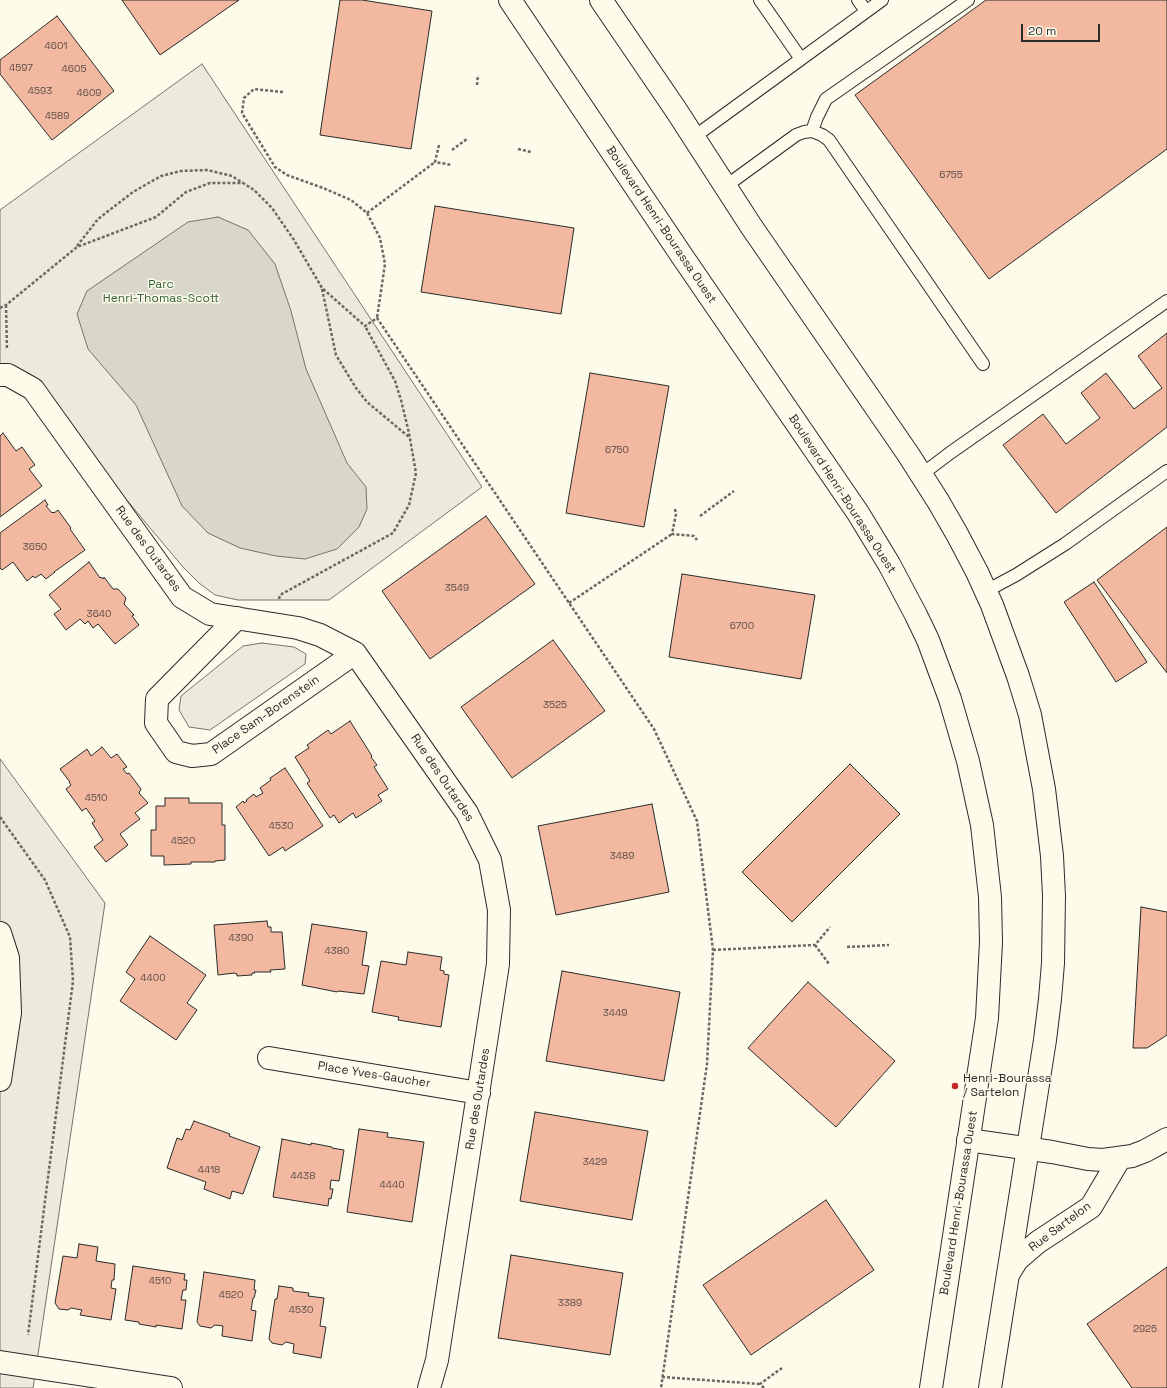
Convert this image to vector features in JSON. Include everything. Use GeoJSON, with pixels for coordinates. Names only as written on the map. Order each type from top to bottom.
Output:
{"type":"FeatureCollection","features":[{"type":"Feature","properties":{"kind":"main road","name":"Boulevard Henri-Bourassa Ouest"},"geometry":{"type":"LineString","coordinates":[[510,0],[682,256],[858,513],[889,564],[916,615],[928,640],[950,699],[968,761],[982,825],[990,897],[991,942],[987,1018],[931,1388]]}},
{"type":"Feature","properties":{"kind":"main road"},"geometry":{"type":"LineString","coordinates":[[601,0],[921,475],[957,534],[986,591],[1011,654],[1030,715],[1044,789],[1052,856],[1054,917],[1050,999],[1029,1148],[990,1388]]}},
{"type":"Feature","properties":{"kind":"main road","name":"Rue des Outardes"},"geometry":{"type":"LineString","coordinates":[[4,375],[33,390],[182,597],[210,614],[298,628],[320,635],[356,653],[467,812],[490,860],[499,910],[498,964],[437,1360],[429,1388]]}},
{"type":"Feature","properties":{"kind":"main road","name":"Place Sam-Borenstein"},"geometry":{"type":"LineString","coordinates":[[237,618],[157,699],[156,723],[176,752],[192,756],[211,754],[356,653]]}},
{"type":"Feature","properties":{"kind":"main road"},"geometry":{"type":"LineString","coordinates":[[0,933],[8,958],[10,1013],[0,1080]]}},
{"type":"Feature","properties":{"kind":"main road","name":"Place Yves-Gaucher"},"geometry":{"type":"LineString","coordinates":[[269,1058],[479,1093]]}},
{"type":"Feature","properties":{"kind":"main road"},"geometry":{"type":"LineString","coordinates":[[968,1140],[1103,1160],[1120,1158],[1145,1151],[1167,1139]]}},
{"type":"Feature","properties":{"kind":"main road","name":"Rue Sartelon"},"geometry":{"type":"LineString","coordinates":[[1009,1273],[1017,1260],[1034,1246],[1091,1207],[1120,1158]]}},
{"type":"Feature","properties":{"kind":"main road"},"geometry":{"type":"LineString","coordinates":[[0,1362],[171,1388]]}},
{"type":"Feature","properties":{"kind":"lane"},"geometry":{"type":"LineString","coordinates":[[760,0],[801,59]]}},
{"type":"Feature","properties":{"kind":"lane"},"geometry":{"type":"LineString","coordinates":[[858,0],[866,11]]}},
{"type":"Feature","properties":{"kind":"lane"},"geometry":{"type":"LineString","coordinates":[[694,137],[882,0]]}},
{"type":"Feature","properties":{"kind":"lane"},"geometry":{"type":"LineString","coordinates":[[812,131],[821,106],[826,99],[968,0]]}},
{"type":"Feature","properties":{"kind":"lane"},"geometry":{"type":"LineString","coordinates":[[726,186],[790,139],[804,132],[812,131],[822,135],[829,140],[983,364]]}},
{"type":"Feature","properties":{"kind":"lane"},"geometry":{"type":"LineString","coordinates":[[921,475],[950,452],[1167,301]]}},
{"type":"Feature","properties":{"kind":"lane"},"geometry":{"type":"LineString","coordinates":[[986,591],[1016,575],[1065,544],[1167,471]]}},
{"type":"Feature","properties":{"kind":"path"},"geometry":{"type":"LineString","coordinates":[[477,85],[478,75]]}},
{"type":"Feature","properties":{"kind":"path"},"geometry":{"type":"LineString","coordinates":[[284,92],[254,89],[244,98],[242,114],[275,167],[287,175],[324,188],[351,200],[367,213],[380,238],[385,264],[377,318],[654,729],[697,821],[713,950],[707,1064],[661,1388]]}},
{"type":"Feature","properties":{"kind":"path"},"geometry":{"type":"LineString","coordinates":[[452,150],[467,139]]}},
{"type":"Feature","properties":{"kind":"path"},"geometry":{"type":"LineString","coordinates":[[367,213],[435,162],[439,145]]}},
{"type":"Feature","properties":{"kind":"path"},"geometry":{"type":"LineString","coordinates":[[518,149],[531,152]]}},
{"type":"Feature","properties":{"kind":"path"},"geometry":{"type":"LineString","coordinates":[[435,162],[452,165]]}},
{"type":"Feature","properties":{"kind":"path"},"geometry":{"type":"LineString","coordinates":[[0,308],[6,305],[77,247],[98,219],[132,192],[161,176],[181,171],[206,170],[232,176],[254,190],[272,208],[294,240],[322,288],[365,326],[395,381],[410,437],[416,473],[409,505],[393,533],[280,595],[273,624]]}},
{"type":"Feature","properties":{"kind":"path"},"geometry":{"type":"LineString","coordinates":[[77,247],[156,217],[186,192],[204,185],[210,183],[243,183]]}},
{"type":"Feature","properties":{"kind":"path"},"geometry":{"type":"LineString","coordinates":[[322,288],[336,355],[356,388],[367,402],[410,437]]}},
{"type":"Feature","properties":{"kind":"path"},"geometry":{"type":"LineString","coordinates":[[4,375],[6,305]]}},
{"type":"Feature","properties":{"kind":"path"},"geometry":{"type":"LineString","coordinates":[[365,326],[377,318]]}},
{"type":"Feature","properties":{"kind":"path"},"geometry":{"type":"LineString","coordinates":[[700,516],[734,491]]}},
{"type":"Feature","properties":{"kind":"path"},"geometry":{"type":"LineString","coordinates":[[672,534],[676,514],[675,509]]}},
{"type":"Feature","properties":{"kind":"path"},"geometry":{"type":"LineString","coordinates":[[569,603],[672,534],[694,536],[697,540]]}},
{"type":"Feature","properties":{"kind":"path"},"geometry":{"type":"LineString","coordinates":[[0,817],[45,880],[70,937],[73,981],[28,1335]]}},
{"type":"Feature","properties":{"kind":"path"},"geometry":{"type":"LineString","coordinates":[[713,950],[815,945],[830,927]]}},
{"type":"Feature","properties":{"kind":"path"},"geometry":{"type":"LineString","coordinates":[[815,945],[829,964]]}},
{"type":"Feature","properties":{"kind":"path"},"geometry":{"type":"LineString","coordinates":[[847,947],[889,945]]}},
{"type":"Feature","properties":{"kind":"path"},"geometry":{"type":"LineString","coordinates":[[662,1377],[760,1384],[782,1368]]}},
{"type":"Feature","properties":{"kind":"path"},"geometry":{"type":"LineString","coordinates":[[760,1384],[764,1388]]}},
{"type":"Feature","properties":{"kind":"green space","name":"Parc Henri-Thomas-Scott"},"geometry":{"type":"Polygon","coordinates":[[[202,64],[482,487],[329,600],[238,600],[215,595],[199,583],[183,567],[33,389],[0,375],[0,210],[202,64]]]}},
{"type":"Feature","properties":{"kind":"green space"},"geometry":{"type":"Polygon","coordinates":[[[262,643],[294,647],[306,654],[305,664],[210,730],[189,727],[179,710],[181,696],[243,646],[262,643]]]}},
{"type":"Feature","properties":{"kind":"green space"},"geometry":{"type":"Polygon","coordinates":[[[0,759],[105,903],[33,1388],[0,1388],[0,759]]]}},
{"type":"Feature","properties":{"kind":"shaded area"},"geometry":{"type":"Polygon","coordinates":[[[218,217],[248,230],[275,264],[291,311],[306,369],[347,463],[366,487],[367,509],[359,527],[337,549],[305,559],[276,556],[240,548],[208,533],[182,506],[136,405],[88,349],[77,314],[87,291],[188,222],[218,217]]]}},
{"type":"Feature","properties":{"kind":"building"},"geometry":{"type":"Polygon","coordinates":[[[122,0],[239,0],[160,55],[122,0]]]}},
{"type":"Feature","properties":{"kind":"building"},"geometry":{"type":"Polygon","coordinates":[[[340,0],[362,0],[432,11],[411,149],[320,135],[340,0]]]}},
{"type":"Feature","properties":{"kind":"building"},"geometry":{"type":"Polygon","coordinates":[[[986,0],[1167,0],[1167,149],[989,279],[855,95],[986,0]]]}},
{"type":"Feature","properties":{"kind":"building"},"geometry":{"type":"Polygon","coordinates":[[[57,16],[114,91],[52,140],[0,74],[0,60],[57,16]]]}},
{"type":"Feature","properties":{"kind":"building"},"geometry":{"type":"Polygon","coordinates":[[[435,206],[574,228],[561,314],[421,292],[435,206]]]}},
{"type":"Feature","properties":{"kind":"building"},"geometry":{"type":"Polygon","coordinates":[[[1167,333],[1167,427],[1056,513],[1003,445],[1043,414],[1066,444],[1100,418],[1081,393],[1106,373],[1134,409],[1162,388],[1138,356],[1167,333]]]}},
{"type":"Feature","properties":{"kind":"building"},"geometry":{"type":"Polygon","coordinates":[[[590,373],[669,386],[644,527],[566,513],[590,373]]]}},
{"type":"Feature","properties":{"kind":"building"},"geometry":{"type":"Polygon","coordinates":[[[3,433],[16,451],[22,447],[35,465],[29,469],[42,486],[0,517],[0,436],[3,433]]]}},
{"type":"Feature","properties":{"kind":"building"},"geometry":{"type":"Polygon","coordinates":[[[45,500],[48,505],[46,506],[52,513],[58,510],[85,550],[46,579],[41,574],[35,578],[33,576],[27,581],[13,562],[2,570],[0,568],[0,533],[45,500]]]}},
{"type":"Feature","properties":{"kind":"building"},"geometry":{"type":"Polygon","coordinates":[[[486,516],[535,584],[430,659],[382,591],[486,516]]]}},
{"type":"Feature","properties":{"kind":"building"},"geometry":{"type":"Polygon","coordinates":[[[1167,527],[1167,673],[1097,580],[1167,527]]]}},
{"type":"Feature","properties":{"kind":"building"},"geometry":{"type":"Polygon","coordinates":[[[89,562],[100,578],[101,577],[103,579],[104,577],[113,589],[118,589],[126,598],[124,604],[134,615],[132,616],[139,625],[115,644],[98,624],[93,628],[88,621],[85,624],[80,619],[66,630],[54,614],[61,609],[49,595],[89,562]]]}},
{"type":"Feature","properties":{"kind":"building"},"geometry":{"type":"Polygon","coordinates":[[[682,574],[815,595],[801,679],[669,657],[682,574]]]}},
{"type":"Feature","properties":{"kind":"building"},"geometry":{"type":"Polygon","coordinates":[[[1094,582],[1147,662],[1116,682],[1064,602],[1094,582]]]}},
{"type":"Feature","properties":{"kind":"building"},"geometry":{"type":"Polygon","coordinates":[[[553,640],[605,711],[512,778],[461,707],[553,640]]]}},
{"type":"Feature","properties":{"kind":"building"},"geometry":{"type":"Polygon","coordinates":[[[350,721],[372,756],[371,757],[377,765],[374,767],[388,789],[378,795],[382,801],[356,818],[353,813],[339,823],[334,815],[330,818],[307,783],[310,781],[295,757],[309,748],[307,745],[328,730],[331,734],[350,721]]]}},
{"type":"Feature","properties":{"kind":"building"},"geometry":{"type":"Polygon","coordinates":[[[102,747],[111,758],[117,754],[127,767],[123,769],[127,774],[129,773],[141,789],[139,793],[148,803],[135,813],[140,819],[120,834],[128,845],[106,862],[94,847],[103,840],[92,823],[95,821],[86,808],[82,811],[66,789],[71,785],[60,769],[87,749],[91,756],[102,747]]]}},
{"type":"Feature","properties":{"kind":"building"},"geometry":{"type":"Polygon","coordinates":[[[850,764],[900,814],[792,922],[742,872],[850,764]]]}},
{"type":"Feature","properties":{"kind":"building"},"geometry":{"type":"Polygon","coordinates":[[[285,768],[323,826],[285,851],[283,847],[269,856],[236,807],[243,801],[244,803],[247,801],[246,800],[254,794],[256,797],[263,793],[260,788],[271,780],[270,778],[285,768]]]}},
{"type":"Feature","properties":{"kind":"building"},"geometry":{"type":"Polygon","coordinates":[[[165,798],[189,798],[189,803],[222,803],[222,825],[225,825],[225,860],[215,862],[191,862],[191,864],[164,865],[164,856],[151,856],[151,830],[156,830],[156,806],[165,806],[165,798]]]}},
{"type":"Feature","properties":{"kind":"building"},"geometry":{"type":"Polygon","coordinates":[[[652,804],[669,892],[556,915],[538,826],[652,804]]]}},
{"type":"Feature","properties":{"kind":"building"},"geometry":{"type":"Polygon","coordinates":[[[1141,907],[1167,912],[1167,1035],[1147,1048],[1133,1048],[1141,907]]]}},
{"type":"Feature","properties":{"kind":"building"},"geometry":{"type":"Polygon","coordinates":[[[267,921],[268,927],[271,927],[271,932],[282,932],[285,969],[270,970],[271,972],[254,972],[255,973],[252,973],[252,975],[237,976],[237,974],[234,973],[218,975],[214,925],[267,921]]]}},
{"type":"Feature","properties":{"kind":"building"},"geometry":{"type":"Polygon","coordinates":[[[312,924],[367,932],[362,965],[369,966],[364,994],[337,992],[302,985],[312,924]]]}},
{"type":"Feature","properties":{"kind":"building"},"geometry":{"type":"Polygon","coordinates":[[[150,936],[206,975],[187,1003],[197,1010],[176,1040],[120,1001],[135,979],[126,972],[150,936]]]}},
{"type":"Feature","properties":{"kind":"building"},"geometry":{"type":"Polygon","coordinates":[[[408,952],[442,957],[440,970],[444,971],[444,974],[449,975],[441,1027],[398,1020],[399,1017],[372,1012],[381,961],[406,965],[408,952]]]}},
{"type":"Feature","properties":{"kind":"building"},"geometry":{"type":"Polygon","coordinates":[[[562,971],[680,992],[664,1081],[546,1061],[562,971]]]}},
{"type":"Feature","properties":{"kind":"building"},"geometry":{"type":"Polygon","coordinates":[[[808,982],[895,1061],[836,1127],[748,1048],[808,982]]]}},
{"type":"Feature","properties":{"kind":"building"},"geometry":{"type":"Polygon","coordinates":[[[535,1112],[648,1131],[632,1220],[520,1201],[535,1112]]]}},
{"type":"Feature","properties":{"kind":"building"},"geometry":{"type":"Polygon","coordinates":[[[194,1121],[260,1147],[243,1194],[232,1191],[230,1199],[204,1189],[206,1182],[167,1168],[177,1138],[182,1140],[186,1129],[190,1130],[194,1121]]]}},
{"type":"Feature","properties":{"kind":"building"},"geometry":{"type":"Polygon","coordinates":[[[359,1129],[388,1133],[387,1137],[424,1142],[412,1222],[347,1212],[359,1129]]]}},
{"type":"Feature","properties":{"kind":"building"},"geometry":{"type":"Polygon","coordinates":[[[282,1139],[344,1150],[339,1181],[331,1180],[330,1189],[333,1189],[331,1199],[329,1198],[328,1206],[273,1197],[282,1139]]]}},
{"type":"Feature","properties":{"kind":"building"},"geometry":{"type":"Polygon","coordinates":[[[826,1200],[874,1270],[751,1355],[703,1285],[826,1200]]]}},
{"type":"Feature","properties":{"kind":"building"},"geometry":{"type":"Polygon","coordinates":[[[79,1244],[98,1247],[96,1261],[115,1264],[114,1280],[112,1280],[111,1288],[116,1289],[111,1320],[80,1315],[82,1310],[71,1308],[68,1310],[59,1309],[55,1303],[63,1256],[77,1258],[79,1244]]]}},
{"type":"Feature","properties":{"kind":"building"},"geometry":{"type":"Polygon","coordinates":[[[511,1255],[623,1273],[610,1355],[498,1338],[511,1255]]]}},
{"type":"Feature","properties":{"kind":"building"},"geometry":{"type":"Polygon","coordinates":[[[133,1266],[185,1274],[184,1280],[187,1280],[186,1290],[183,1290],[181,1300],[186,1300],[182,1329],[156,1325],[156,1327],[125,1320],[133,1266]]]}},
{"type":"Feature","properties":{"kind":"building"},"geometry":{"type":"Polygon","coordinates":[[[1167,1267],[1167,1388],[1132,1388],[1087,1324],[1167,1267]]]}},
{"type":"Feature","properties":{"kind":"building"},"geometry":{"type":"Polygon","coordinates":[[[204,1272],[255,1280],[254,1290],[256,1290],[251,1310],[256,1311],[252,1341],[222,1336],[223,1326],[215,1325],[211,1328],[200,1326],[197,1322],[204,1272]]]}},
{"type":"Feature","properties":{"kind":"building"},"geometry":{"type":"Polygon","coordinates":[[[279,1286],[293,1288],[293,1291],[309,1293],[308,1296],[324,1298],[320,1326],[326,1327],[321,1358],[293,1353],[294,1344],[286,1342],[282,1345],[272,1343],[269,1339],[275,1299],[277,1299],[279,1286]]]}},
{"type":"Feature","properties":{"kind":"place","name":"Henri-Bourassa / Sartelon"},"geometry":{"type":"Point","coordinates":[955,1086]}}]}
